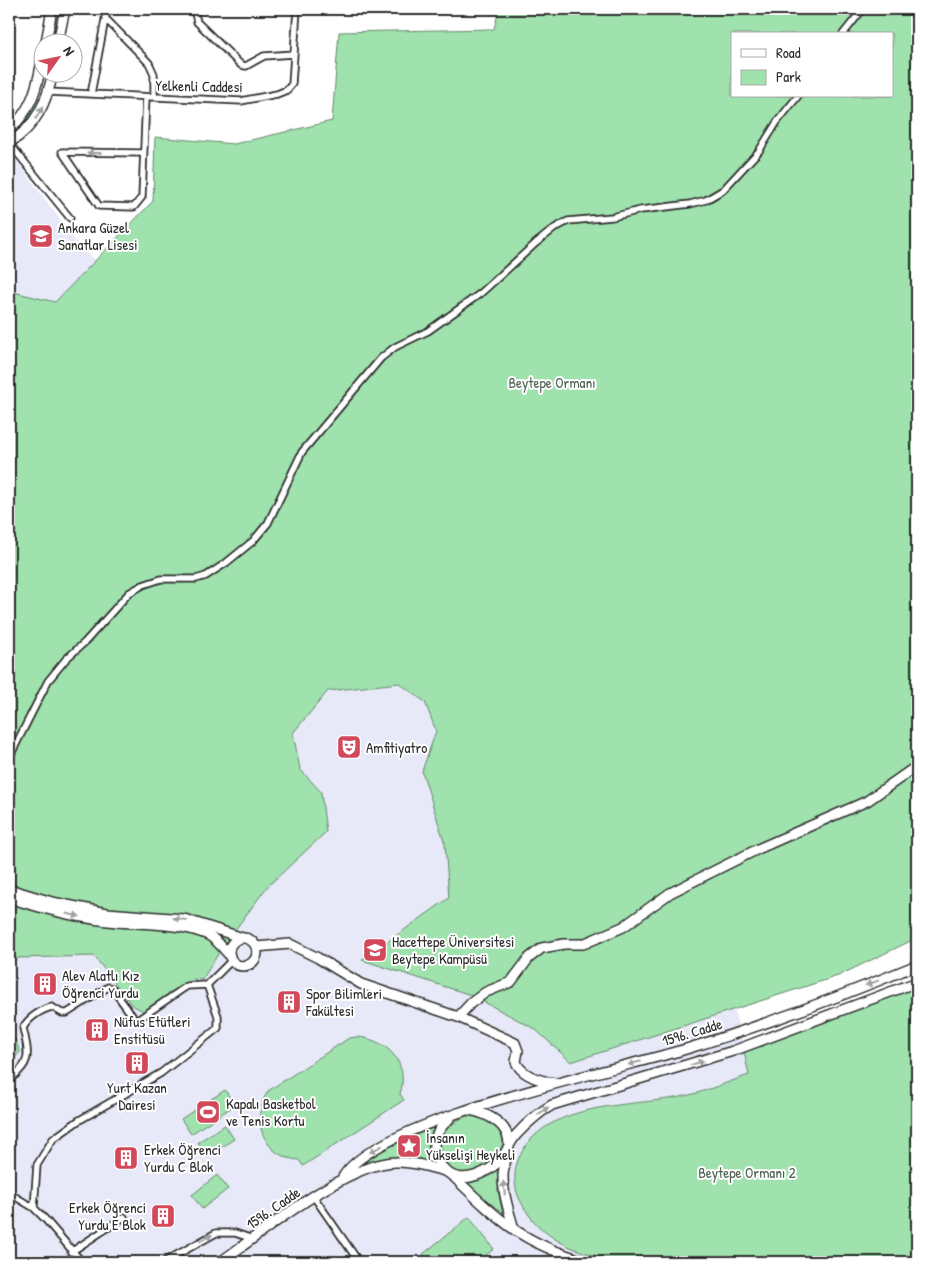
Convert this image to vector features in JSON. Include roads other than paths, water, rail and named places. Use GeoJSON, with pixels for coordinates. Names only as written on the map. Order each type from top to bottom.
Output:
{"type":"FeatureCollection","features":[{"type":"Feature","properties":{"kind":"main road"},"geometry":{"type":"LineString","coordinates":[[48,32],[52,9]]}},
{"type":"Feature","properties":{"kind":"main road"},"geometry":{"type":"LineString","coordinates":[[60,32],[64,9]]}},
{"type":"Feature","properties":{"kind":"main road"},"geometry":{"type":"LineString","coordinates":[[9,130],[27,111],[38,82]]}},
{"type":"Feature","properties":{"kind":"main road"},"geometry":{"type":"LineString","coordinates":[[9,143],[26,131],[33,122],[48,92],[50,82]]}},
{"type":"Feature","properties":{"kind":"main road"},"geometry":{"type":"LineString","coordinates":[[37,88],[48,92]]}},
{"type":"Feature","properties":{"kind":"main road"},"geometry":{"type":"LineString","coordinates":[[458,1016],[486,992],[511,982],[529,958],[542,948],[564,944],[583,944],[623,927],[677,889],[760,848],[867,802],[917,766]]}},
{"type":"Feature","properties":{"kind":"main road"},"geometry":{"type":"LineString","coordinates":[[9,889],[52,902],[106,913],[184,919],[250,940],[256,947],[257,956],[248,965],[239,965],[210,936],[200,932],[174,927],[94,919],[40,908],[9,898]]}},
{"type":"Feature","properties":{"kind":"main road"},"geometry":{"type":"LineString","coordinates":[[231,958],[233,943],[243,938]]}},
{"type":"Feature","properties":{"kind":"main road"},"geometry":{"type":"LineString","coordinates":[[256,947],[290,944],[318,958],[361,984],[458,1016],[516,1044],[518,1051],[517,1065],[534,1077],[559,1084]]}},
{"type":"Feature","properties":{"kind":"main road","name":"1596. Cadde"},"geometry":{"type":"LineString","coordinates":[[343,1178],[354,1163],[366,1154],[401,1135],[453,1115],[728,1036],[917,964]]}},
{"type":"Feature","properties":{"kind":"main road","name":"1596. Cadde"},"geometry":{"type":"LineString","coordinates":[[220,1262],[343,1178],[372,1165],[395,1162],[414,1163],[445,1171],[455,1178],[471,1177],[498,1162],[509,1146],[538,1113],[552,1105],[733,1051],[917,982]]}},
{"type":"Feature","properties":{"kind":"main road"},"geometry":{"type":"LineString","coordinates":[[469,1110],[487,1114],[497,1121],[505,1131],[509,1146],[503,1175],[504,1190],[514,1230]]}},
{"type":"Feature","properties":{"kind":"main road"},"geometry":{"type":"LineString","coordinates":[[445,1171],[437,1160],[434,1142],[440,1128],[453,1115]]}},
{"type":"Feature","properties":{"kind":"main road"},"geometry":{"type":"LineString","coordinates":[[455,1178],[486,1209],[514,1230],[540,1246],[587,1262]]}},
{"type":"Feature","properties":{"kind":"street"},"geometry":{"type":"LineString","coordinates":[[9,21],[11,9]]}},
{"type":"Feature","properties":{"kind":"street"},"geometry":{"type":"LineString","coordinates":[[91,94],[107,9]]}},
{"type":"Feature","properties":{"kind":"street"},"geometry":{"type":"LineString","coordinates":[[194,9],[197,22],[242,66],[246,66],[264,56],[294,54]]}},
{"type":"Feature","properties":{"kind":"street","name":"Yelkenli Caddesi"},"geometry":{"type":"LineString","coordinates":[[48,92],[241,101],[277,94],[287,90],[292,84],[297,9]]}},
{"type":"Feature","properties":{"kind":"street"},"geometry":{"type":"LineString","coordinates":[[845,32],[863,9]]}},
{"type":"Feature","properties":{"kind":"street"},"geometry":{"type":"LineString","coordinates":[[106,18],[149,63],[154,74],[154,98]]}},
{"type":"Feature","properties":{"kind":"street"},"geometry":{"type":"LineString","coordinates":[[143,153],[62,152],[99,206],[104,208],[134,207],[142,197],[146,97]]}},
{"type":"Feature","properties":{"kind":"street"},"geometry":{"type":"LineString","coordinates":[[9,758],[48,681],[129,594],[143,585],[161,579],[196,579],[206,576],[226,563],[253,541],[268,523],[302,452],[381,358],[395,347],[428,331],[481,293],[542,238],[568,221],[612,217],[641,210],[690,204],[706,200],[723,190],[759,151],[777,122],[796,98]]}},
{"type":"Feature","properties":{"kind":"street"},"geometry":{"type":"LineString","coordinates":[[9,143],[70,218]]}},
{"type":"Feature","properties":{"kind":"street"},"geometry":{"type":"LineString","coordinates":[[9,1080],[24,1068],[27,1056],[23,1028],[26,1023],[48,1008],[52,1007],[62,1013],[67,1012],[108,987],[112,988],[136,1021],[187,986],[206,985],[231,958]]}},
{"type":"Feature","properties":{"kind":"street"},"geometry":{"type":"LineString","coordinates":[[34,1208],[34,1185],[37,1165],[53,1139],[78,1121],[161,1073],[218,1028],[218,1016],[206,985]]}},
{"type":"Feature","properties":{"kind":"street"},"geometry":{"type":"LineString","coordinates":[[9,1193],[34,1208],[45,1218],[71,1252],[82,1262]]}},
{"type":"Feature","properties":{"kind":"street"},"geometry":{"type":"LineString","coordinates":[[314,1197],[359,1262]]}},
{"type":"Feature","properties":{"kind":"street"},"geometry":{"type":"LineString","coordinates":[[71,1252],[124,1218]]}},
{"type":"Feature","properties":{"kind":"street"},"geometry":{"type":"LineString","coordinates":[[164,1262],[216,1233],[235,1233],[254,1239]]}},
{"type":"Feature","properties":{"kind":"place","name":"Ankara Güzel Sanatlar Lisesi"},"geometry":{"type":"Point","coordinates":[41,236]}},
{"type":"Feature","properties":{"kind":"place","name":"Amfitiyatro"},"geometry":{"type":"Point","coordinates":[349,747]}},
{"type":"Feature","properties":{"kind":"place","name":"Hacettepe Üniversitesi Beytepe Kampüsü"},"geometry":{"type":"Point","coordinates":[375,950]}},
{"type":"Feature","properties":{"kind":"place","name":"Alev Alatlı Kız Öğrenci Yurdu"},"geometry":{"type":"Point","coordinates":[45,984]}},
{"type":"Feature","properties":{"kind":"place","name":"Spor Bilimleri Fakültesi"},"geometry":{"type":"Point","coordinates":[289,1002]}},
{"type":"Feature","properties":{"kind":"place","name":"Nüfus Etütleri Enstitüsü"},"geometry":{"type":"Point","coordinates":[97,1030]}},
{"type":"Feature","properties":{"kind":"place","name":"Yurt Kazan Dairesi"},"geometry":{"type":"Point","coordinates":[137,1063]}},
{"type":"Feature","properties":{"kind":"place","name":"Kapalı Basketbol ve Tenis Kortu"},"geometry":{"type":"Point","coordinates":[208,1112]}},
{"type":"Feature","properties":{"kind":"place","name":"İnsanın Yükselişi Heykeli"},"geometry":{"type":"Point","coordinates":[409,1146]}},
{"type":"Feature","properties":{"kind":"place","name":"Erkek Öğrenci Yurdu C Blok"},"geometry":{"type":"Point","coordinates":[126,1158]}},
{"type":"Feature","properties":{"kind":"place","name":"Erkek Öğrenci Yurdu E Blok"},"geometry":{"type":"Point","coordinates":[163,1216]}},
{"type":"Feature","properties":{"kind":"park label","name":"Beytepe Ormanı"},"geometry":{"type":"Point","coordinates":[552,382]}},
{"type":"Feature","properties":{"kind":"park label","name":"Beytepe Ormanı 2"},"geometry":{"type":"Point","coordinates":[747,1172]}}]}
